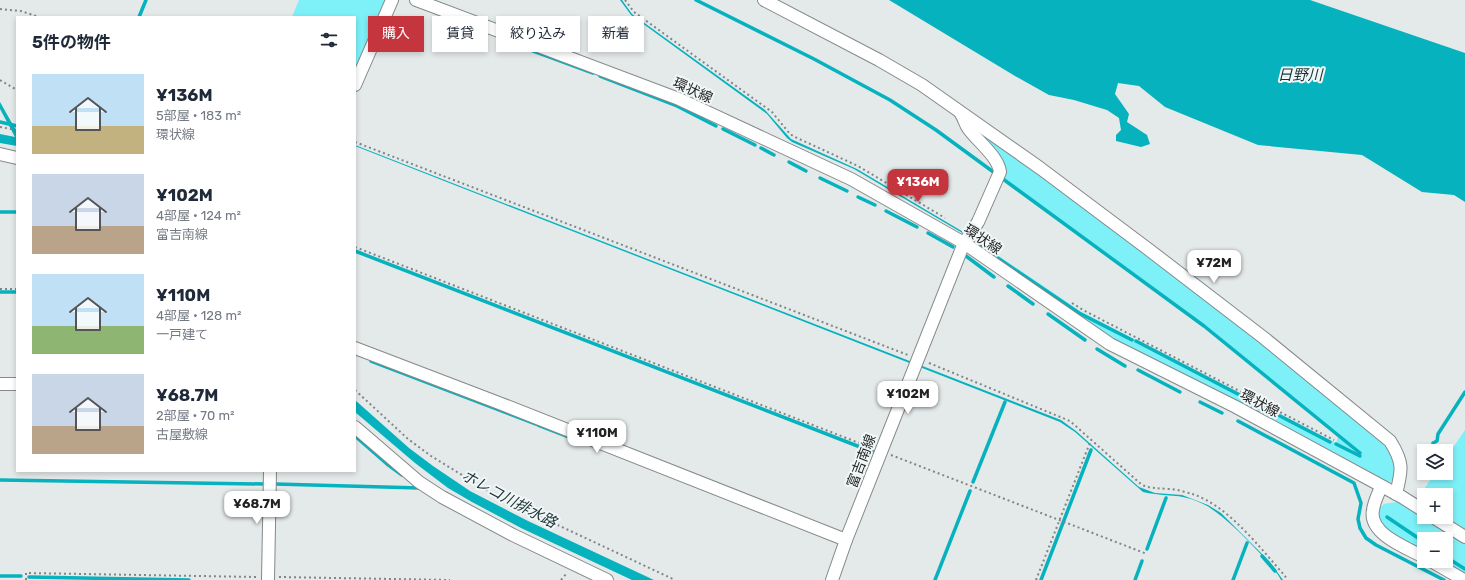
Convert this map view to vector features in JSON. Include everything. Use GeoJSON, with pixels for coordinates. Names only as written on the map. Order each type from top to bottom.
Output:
{"type":"FeatureCollection","features":[{"type":"Feature","properties":{"kind":"street"},"geometry":{"type":"LineString","coordinates":[[356,83],[392,0]]}},
{"type":"Feature","properties":{"kind":"street","name":"環状線"},"geometry":{"type":"LineString","coordinates":[[416,0],[679,100],[851,179],[964,243],[1110,344],[1236,407],[1417,507]]}},
{"type":"Feature","properties":{"kind":"street"},"geometry":{"type":"LineString","coordinates":[[764,0],[879,60],[922,85],[1040,168],[1264,338],[1390,441],[1397,452],[1402,470],[1396,494]]}},
{"type":"Feature","properties":{"kind":"street","name":"富吉南線"},"geometry":{"type":"LineString","coordinates":[[832,580],[846,540],[964,243],[978,222],[1000,172],[1000,167],[968,128],[961,113]]}},
{"type":"Feature","properties":{"kind":"street"},"geometry":{"type":"LineString","coordinates":[[0,154],[16,158]]}},
{"type":"Feature","properties":{"kind":"street"},"geometry":{"type":"LineString","coordinates":[[356,348],[499,403],[846,540]]}},
{"type":"Feature","properties":{"kind":"street"},"geometry":{"type":"LineString","coordinates":[[0,384],[16,384]]}},
{"type":"Feature","properties":{"kind":"street"},"geometry":{"type":"LineString","coordinates":[[356,428],[419,482],[442,497],[513,535],[607,580]]}},
{"type":"Feature","properties":{"kind":"street"},"geometry":{"type":"LineString","coordinates":[[268,578],[270,472]]}},
{"type":"Feature","properties":{"kind":"street"},"geometry":{"type":"LineString","coordinates":[[1381,486],[1372,511],[1373,521],[1382,534],[1417,553]]}},
{"type":"Feature","properties":{"kind":"street"},"geometry":{"type":"LineString","coordinates":[[1444,524],[1465,537]]}},
{"type":"Feature","properties":{"kind":"street"},"geometry":{"type":"LineString","coordinates":[[1443,568],[1464,580]]}},
{"type":"Feature","properties":{"kind":"path"},"geometry":{"type":"LineString","coordinates":[[0,9],[22,11],[36,16]]}},
{"type":"Feature","properties":{"kind":"path"},"geometry":{"type":"LineString","coordinates":[[0,80],[16,89]]}},
{"type":"Feature","properties":{"kind":"path"},"geometry":{"type":"LineString","coordinates":[[0,127],[16,130]]}},
{"type":"Feature","properties":{"kind":"path"},"geometry":{"type":"LineString","coordinates":[[356,142],[918,359],[1070,421],[1142,485],[1152,489],[1170,489],[1194,495],[1222,509],[1249,536],[1287,580]]}},
{"type":"Feature","properties":{"kind":"path"},"geometry":{"type":"LineString","coordinates":[[356,247],[1147,554]]}},
{"type":"Feature","properties":{"kind":"path"},"geometry":{"type":"LineString","coordinates":[[0,289],[16,289]]}},
{"type":"Feature","properties":{"kind":"path"},"geometry":{"type":"LineString","coordinates":[[356,391],[408,439],[431,456],[498,497],[675,580]]}},
{"type":"Feature","properties":{"kind":"path"},"geometry":{"type":"LineString","coordinates":[[1036,580],[1091,440]]}},
{"type":"Feature","properties":{"kind":"path"},"geometry":{"type":"LineString","coordinates":[[26,580],[26,573],[450,580]]}},
{"type":"Feature","properties":{"kind":"shaded area"},"geometry":{"type":"Polygon","coordinates":[[[299,0],[385,0],[378,16],[368,16],[368,40],[356,68],[356,16],[292,16],[299,0]]]}},
{"type":"Feature","properties":{"kind":"shaded area"},"geometry":{"type":"Polygon","coordinates":[[[971,124],[1198,292],[1386,443],[1397,465],[1394,479],[1389,483],[1385,482],[1113,339],[972,243],[971,237],[1080,311],[1336,443],[1338,437],[1205,325],[1001,176],[971,124]]]}},
{"type":"Feature","properties":{"kind":"shaded area"},"geometry":{"type":"Polygon","coordinates":[[[1465,430],[1465,529],[1453,521],[1453,488],[1425,488],[1430,480],[1453,480],[1453,448],[1465,430]]]}},
{"type":"Feature","properties":{"kind":"shaded area"},"geometry":{"type":"Polygon","coordinates":[[[1396,502],[1401,503],[1417,513],[1417,524],[1435,524],[1449,532],[1417,532],[1417,548],[1400,539],[1383,526],[1378,519],[1378,511],[1384,504],[1396,502]]]}},
{"type":"Feature","properties":{"kind":"shaded area"},"geometry":{"type":"Polygon","coordinates":[[[1453,535],[1465,542],[1465,575],[1453,568],[1453,535]]]}},
{"type":"Feature","properties":{"kind":"water"},"geometry":{"type":"Polygon","coordinates":[[[620,0],[622,0],[635,16],[631,15],[620,0]]]}},
{"type":"Feature","properties":{"kind":"water","name":"日野川"},"geometry":{"type":"Polygon","coordinates":[[[889,0],[1310,0],[1465,53],[1465,202],[1454,195],[1422,192],[1362,155],[1258,145],[1165,107],[1139,86],[1118,83],[1115,94],[1129,114],[1127,122],[1147,135],[1150,144],[1141,147],[1116,141],[1116,135],[1121,130],[1119,118],[1107,110],[1074,100],[1049,95],[889,0]]]}},
{"type":"Feature","properties":{"kind":"water"},"geometry":{"type":"Polygon","coordinates":[[[644,23],[765,110],[791,139],[857,169],[965,233],[964,234],[854,169],[792,142],[767,114],[644,24],[644,23]]]}},
{"type":"Feature","properties":{"kind":"water"},"geometry":{"type":"Polygon","coordinates":[[[0,102],[16,130],[16,146],[0,143],[0,134],[15,137],[0,109],[0,102]]]}},
{"type":"Feature","properties":{"kind":"water"},"geometry":{"type":"Polygon","coordinates":[[[356,145],[1061,420],[1076,431],[1139,487],[1155,493],[1182,495],[1208,505],[1221,513],[1270,562],[1283,580],[1281,580],[1250,543],[1211,508],[1200,502],[1185,497],[1143,492],[1075,432],[1060,422],[356,145]]]}},
{"type":"Feature","properties":{"kind":"water"},"geometry":{"type":"Polygon","coordinates":[[[356,401],[409,448],[470,491],[528,521],[654,580],[632,580],[521,528],[448,488],[415,463],[356,413],[356,401]]]}},
{"type":"Feature","properties":{"kind":"waterway"},"geometry":{"type":"LineString","coordinates":[[139,16],[146,0]]}},
{"type":"Feature","properties":{"kind":"waterway"},"geometry":{"type":"LineString","coordinates":[[696,0],[814,59],[890,100],[936,130],[1204,326],[1360,453]]}},
{"type":"Feature","properties":{"kind":"waterway"},"geometry":{"type":"LineString","coordinates":[[536,52],[593,73]]}},
{"type":"Feature","properties":{"kind":"waterway"},"geometry":{"type":"LineString","coordinates":[[600,76],[675,105],[716,126]]}},
{"type":"Feature","properties":{"kind":"waterway"},"geometry":{"type":"LineString","coordinates":[[0,122],[16,126]]}},
{"type":"Feature","properties":{"kind":"waterway"},"geometry":{"type":"LineString","coordinates":[[723,129],[755,145]]}},
{"type":"Feature","properties":{"kind":"waterway"},"geometry":{"type":"LineString","coordinates":[[761,148],[774,155]]}},
{"type":"Feature","properties":{"kind":"waterway"},"geometry":{"type":"LineString","coordinates":[[789,162],[806,171]]}},
{"type":"Feature","properties":{"kind":"waterway"},"geometry":{"type":"LineString","coordinates":[[820,178],[847,191]]}},
{"type":"Feature","properties":{"kind":"waterway"},"geometry":{"type":"LineString","coordinates":[[858,197],[875,205]]}},
{"type":"Feature","properties":{"kind":"waterway"},"geometry":{"type":"LineString","coordinates":[[886,211],[917,227]]}},
{"type":"Feature","properties":{"kind":"waterway"},"geometry":{"type":"LineString","coordinates":[[0,212],[16,212]]}},
{"type":"Feature","properties":{"kind":"waterway"},"geometry":{"type":"LineString","coordinates":[[928,233],[953,247]]}},
{"type":"Feature","properties":{"kind":"waterway"},"geometry":{"type":"LineString","coordinates":[[974,242],[1079,313],[1132,340]]}},
{"type":"Feature","properties":{"kind":"waterway"},"geometry":{"type":"LineString","coordinates":[[356,251],[873,452]]}},
{"type":"Feature","properties":{"kind":"waterway"},"geometry":{"type":"LineString","coordinates":[[966,256],[994,277]]}},
{"type":"Feature","properties":{"kind":"waterway"},"geometry":{"type":"LineString","coordinates":[[1008,286],[1033,304]]}},
{"type":"Feature","properties":{"kind":"waterway"},"geometry":{"type":"LineString","coordinates":[[0,292],[16,292]]}},
{"type":"Feature","properties":{"kind":"waterway"},"geometry":{"type":"LineString","coordinates":[[1048,314],[1085,340]]}},
{"type":"Feature","properties":{"kind":"waterway"},"geometry":{"type":"LineString","coordinates":[[1136,341],[1330,442]]}},
{"type":"Feature","properties":{"kind":"waterway"},"geometry":{"type":"LineString","coordinates":[[1097,349],[1125,366]]}},
{"type":"Feature","properties":{"kind":"waterway"},"geometry":{"type":"LineString","coordinates":[[371,361],[536,424]]}},
{"type":"Feature","properties":{"kind":"waterway"},"geometry":{"type":"LineString","coordinates":[[1138,370],[1180,392]]}},
{"type":"Feature","properties":{"kind":"waterway"},"geometry":{"type":"LineString","coordinates":[[1433,443],[1437,441],[1438,434],[1465,392]]}},
{"type":"Feature","properties":{"kind":"waterway"},"geometry":{"type":"LineString","coordinates":[[973,482],[1005,402]]}},
{"type":"Feature","properties":{"kind":"waterway"},"geometry":{"type":"LineString","coordinates":[[1200,402],[1222,413]]}},
{"type":"Feature","properties":{"kind":"waterway"},"geometry":{"type":"LineString","coordinates":[[1238,421],[1354,483],[1361,503],[1358,519],[1360,528],[1366,538],[1376,545],[1444,580]]}},
{"type":"Feature","properties":{"kind":"waterway"},"geometry":{"type":"LineString","coordinates":[[538,425],[582,442]]}},
{"type":"Feature","properties":{"kind":"waterway"},"geometry":{"type":"LineString","coordinates":[[356,437],[402,475]]}},
{"type":"Feature","properties":{"kind":"waterway"},"geometry":{"type":"LineString","coordinates":[[1336,444],[1360,456]]}},
{"type":"Feature","properties":{"kind":"waterway"},"geometry":{"type":"LineString","coordinates":[[1041,580],[1091,450]]}},
{"type":"Feature","properties":{"kind":"waterway"},"geometry":{"type":"LineString","coordinates":[[0,480],[264,484]]}},
{"type":"Feature","properties":{"kind":"waterway"},"geometry":{"type":"LineString","coordinates":[[275,484],[420,488]]}},
{"type":"Feature","properties":{"kind":"waterway"},"geometry":{"type":"LineString","coordinates":[[935,580],[970,491]]}},
{"type":"Feature","properties":{"kind":"waterway"},"geometry":{"type":"LineString","coordinates":[[1147,549],[1166,498]]}},
{"type":"Feature","properties":{"kind":"waterway"},"geometry":{"type":"LineString","coordinates":[[1387,517],[1417,537]]}},
{"type":"Feature","properties":{"kind":"waterway"},"geometry":{"type":"LineString","coordinates":[[1233,580],[1247,543]]}},
{"type":"Feature","properties":{"kind":"waterway"},"geometry":{"type":"LineString","coordinates":[[1262,556],[1275,571]]}},
{"type":"Feature","properties":{"kind":"waterway"},"geometry":{"type":"LineString","coordinates":[[1135,580],[1142,561]]}},
{"type":"Feature","properties":{"kind":"waterway"},"geometry":{"type":"LineString","coordinates":[[1453,561],[1465,569]]}},
{"type":"Feature","properties":{"kind":"waterway"},"geometry":{"type":"LineString","coordinates":[[0,576],[21,576]]}},
{"type":"Feature","properties":{"kind":"waterway"},"geometry":{"type":"LineString","coordinates":[[29,577],[189,580]]}},
{"type":"Feature","properties":{"kind":"water label","name":"ホレコ川排水路"},"geometry":{"type":"Point","coordinates":[509,499]}}]}
